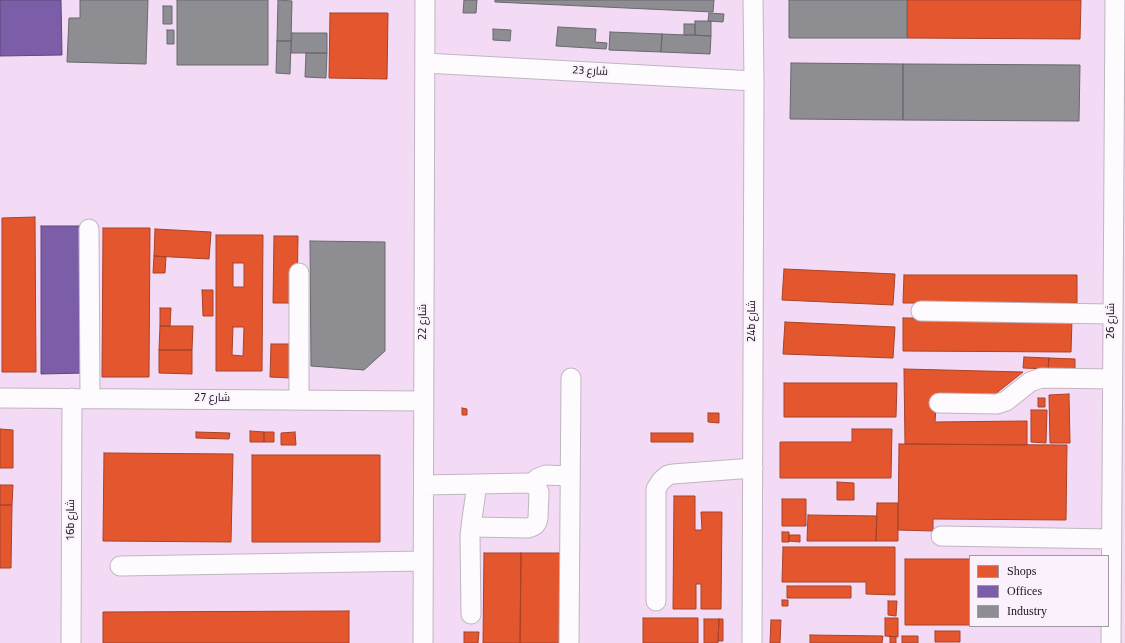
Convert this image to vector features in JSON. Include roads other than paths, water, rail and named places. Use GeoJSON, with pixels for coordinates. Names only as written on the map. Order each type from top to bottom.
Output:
{"type":"FeatureCollection","features":[{"type":"Feature","properties":{"kind":"street","name":"شارع 22"},"geometry":{"type":"LineString","coordinates":[[423,643],[425,0]]}},
{"type":"Feature","properties":{"kind":"street","name":"24b شارع"},"geometry":{"type":"LineString","coordinates":[[752,643],[753,0]]}},
{"type":"Feature","properties":{"kind":"street","name":"شارع 26"},"geometry":{"type":"LineString","coordinates":[[1111,643],[1112,539],[1118,461],[1112,378],[1115,0]]}},
{"type":"Feature","properties":{"kind":"street","name":"شارع 23"},"geometry":{"type":"LineString","coordinates":[[425,63],[754,81]]}},
{"type":"Feature","properties":{"kind":"street","name":"16b شارع"},"geometry":{"type":"LineString","coordinates":[[71,643],[89,229]]}},
{"type":"Feature","properties":{"kind":"street"},"geometry":{"type":"LineString","coordinates":[[299,272],[299,400]]}},
{"type":"Feature","properties":{"kind":"street"},"geometry":{"type":"LineString","coordinates":[[921,311],[1112,314]]}},
{"type":"Feature","properties":{"kind":"street"},"geometry":{"type":"LineString","coordinates":[[570,643],[571,378]]}},
{"type":"Feature","properties":{"kind":"street"},"geometry":{"type":"LineString","coordinates":[[939,403],[997,404],[1006,401],[1030,382],[1041,378],[1112,378]]}},
{"type":"Feature","properties":{"kind":"street","name":"شارع 27"},"geometry":{"type":"LineString","coordinates":[[0,398],[424,401]]}},
{"type":"Feature","properties":{"kind":"street"},"geometry":{"type":"LineString","coordinates":[[656,601],[656,489],[661,481],[668,475],[673,474],[753,468]]}},
{"type":"Feature","properties":{"kind":"street"},"geometry":{"type":"LineString","coordinates":[[424,485],[532,483],[538,478],[546,475],[570,476]]}},
{"type":"Feature","properties":{"kind":"street"},"geometry":{"type":"LineString","coordinates":[[471,527],[528,528],[535,525],[538,518],[539,492],[532,483]]}},
{"type":"Feature","properties":{"kind":"street"},"geometry":{"type":"LineString","coordinates":[[471,614],[471,527],[477,484]]}},
{"type":"Feature","properties":{"kind":"street"},"geometry":{"type":"LineString","coordinates":[[941,536],[1112,539]]}},
{"type":"Feature","properties":{"kind":"street"},"geometry":{"type":"LineString","coordinates":[[120,566],[423,561]]}}]}
